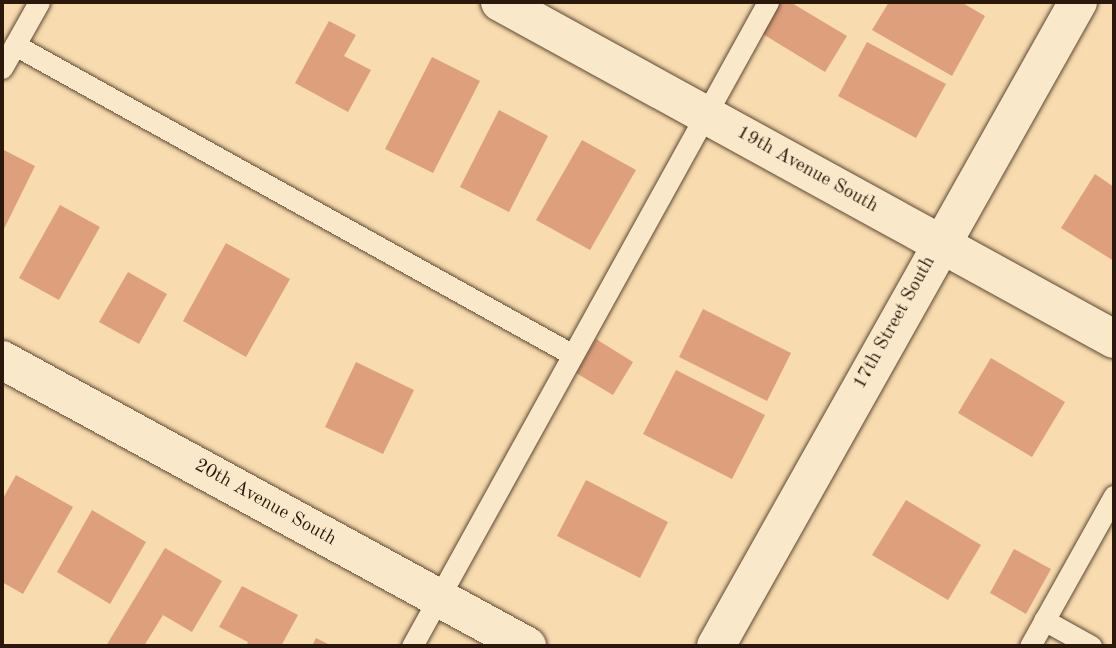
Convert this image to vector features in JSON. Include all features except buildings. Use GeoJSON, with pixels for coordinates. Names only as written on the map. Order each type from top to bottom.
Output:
{"type":"FeatureCollection","features":[{"type":"Feature","properties":{"kind":"street","name":"19th Avenue South"},"geometry":{"type":"LineString","coordinates":[[500,2],[1114,339]]}},
{"type":"Feature","properties":{"kind":"street","name":"17th Street South"},"geometry":{"type":"LineString","coordinates":[[716,646],[939,243],[1078,2]]}},
{"type":"Feature","properties":{"kind":"street","name":"20th Avenue South"},"geometry":{"type":"LineString","coordinates":[[2,360],[527,646]]}},
{"type":"Feature","properties":{"kind":"lane"},"geometry":{"type":"LineString","coordinates":[[2,68],[38,2]]}},
{"type":"Feature","properties":{"kind":"lane"},"geometry":{"type":"LineString","coordinates":[[411,646],[768,2]]}},
{"type":"Feature","properties":{"kind":"lane"},"geometry":{"type":"LineString","coordinates":[[15,45],[573,355]]}},
{"type":"Feature","properties":{"kind":"lane"},"geometry":{"type":"LineString","coordinates":[[1030,646],[1114,496]]}},
{"type":"Feature","properties":{"kind":"lane"},"geometry":{"type":"LineString","coordinates":[[1044,620],[1091,646]]}}]}
